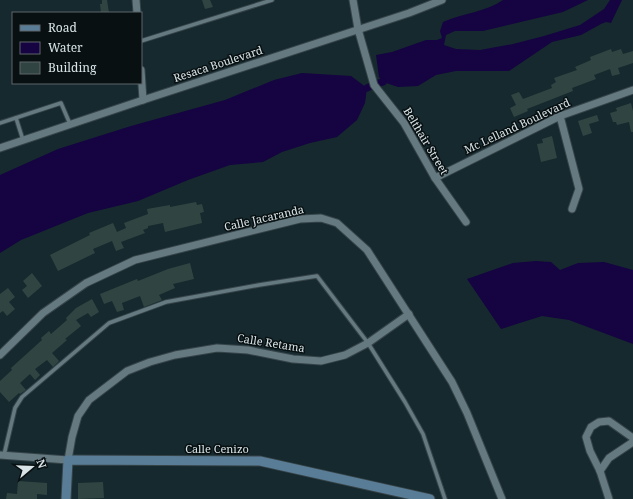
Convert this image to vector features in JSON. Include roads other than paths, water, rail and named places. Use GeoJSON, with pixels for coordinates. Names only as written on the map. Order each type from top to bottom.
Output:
{"type":"FeatureCollection","features":[{"type":"Feature","properties":{"kind":"street"},"geometry":{"type":"LineString","coordinates":[[136,0],[137,12]]}},
{"type":"Feature","properties":{"kind":"street","name":"Belthair Street"},"geometry":{"type":"LineString","coordinates":[[353,0],[358,29],[374,85],[404,123],[435,178],[466,222]]}},
{"type":"Feature","properties":{"kind":"street","name":"Resaca Boulevard"},"geometry":{"type":"LineString","coordinates":[[0,148],[409,13],[442,0]]}},
{"type":"Feature","properties":{"kind":"street"},"geometry":{"type":"LineString","coordinates":[[142,84],[143,100]]}},
{"type":"Feature","properties":{"kind":"street","name":"Mc Lelland Boulevard"},"geometry":{"type":"LineString","coordinates":[[435,178],[560,116],[633,90]]}},
{"type":"Feature","properties":{"kind":"street"},"geometry":{"type":"LineString","coordinates":[[560,116],[579,189],[572,209]]}},
{"type":"Feature","properties":{"kind":"street","name":"Calle Jacaranda"},"geometry":{"type":"LineString","coordinates":[[0,355],[43,313],[86,283],[135,260],[300,219],[321,218],[337,223],[367,250],[409,314],[452,382],[502,499]]}},
{"type":"Feature","properties":{"kind":"street","name":"Calle Retama"},"geometry":{"type":"LineString","coordinates":[[66,499],[68,460],[78,416],[89,400],[128,371],[150,362],[175,355],[218,348],[248,350],[293,359],[321,361],[345,355],[368,343],[409,314]]}},
{"type":"Feature","properties":{"kind":"street"},"geometry":{"type":"LineString","coordinates":[[609,499],[600,471],[590,451],[586,437],[591,427],[600,422],[609,421],[633,438]]}},
{"type":"Feature","properties":{"kind":"street"},"geometry":{"type":"LineString","coordinates":[[600,471],[609,458],[633,442]]}},
{"type":"Feature","properties":{"kind":"street","name":"Calle Cenizo"},"geometry":{"type":"LineString","coordinates":[[2,455],[68,460],[260,461],[430,499]]}},
{"type":"Feature","properties":{"kind":"lane"},"geometry":{"type":"LineString","coordinates":[[142,42],[272,0]]}},
{"type":"Feature","properties":{"kind":"lane"},"geometry":{"type":"LineString","coordinates":[[0,123],[61,103],[70,124]]}},
{"type":"Feature","properties":{"kind":"lane"},"geometry":{"type":"LineString","coordinates":[[16,118],[23,140]]}},
{"type":"Feature","properties":{"kind":"lane"},"geometry":{"type":"LineString","coordinates":[[2,455],[15,408],[22,397],[109,323],[166,302],[317,276],[368,343],[405,402],[423,434],[445,499]]}},
{"type":"Feature","properties":{"kind":"water"},"geometry":{"type":"Polygon","coordinates":[[[503,0],[588,0],[563,12],[483,31],[455,31],[446,35],[444,45],[456,49],[480,50],[513,44],[580,25],[604,9],[610,0],[622,0],[611,23],[606,22],[581,35],[552,42],[509,71],[456,71],[436,75],[418,86],[398,87],[383,82],[379,77],[376,55],[392,52],[426,40],[437,40],[442,38],[440,31],[443,22],[458,16],[482,10],[503,0]]]}},
{"type":"Feature","properties":{"kind":"water"},"geometry":{"type":"Polygon","coordinates":[[[302,73],[351,76],[367,88],[365,103],[357,120],[337,137],[310,143],[282,152],[263,162],[230,165],[188,180],[138,201],[88,213],[21,240],[0,253],[0,175],[58,149],[131,126],[225,100],[274,80],[302,73]]]}},
{"type":"Feature","properties":{"kind":"water"},"geometry":{"type":"Polygon","coordinates":[[[536,261],[551,262],[560,270],[578,263],[604,262],[633,270],[633,344],[569,320],[542,316],[501,329],[467,279],[513,263],[536,261]]]}},
{"type":"Feature","properties":{"kind":"waterway"},"geometry":{"type":"LineString","coordinates":[[379,83],[383,82]]}}]}
